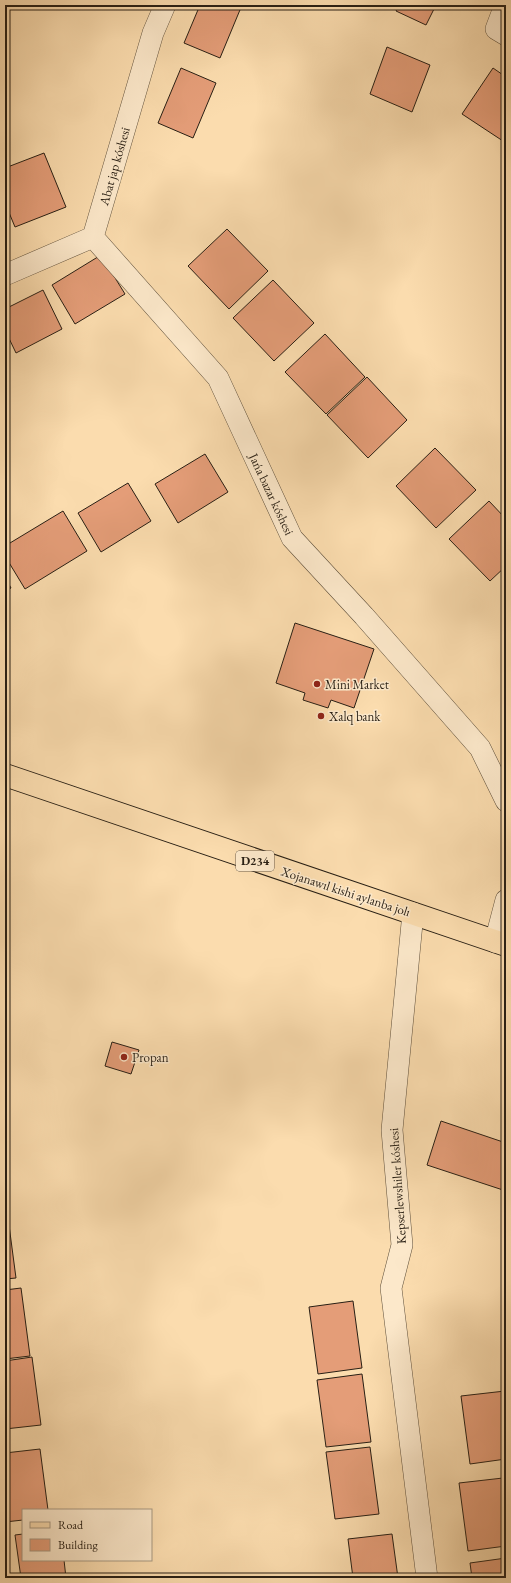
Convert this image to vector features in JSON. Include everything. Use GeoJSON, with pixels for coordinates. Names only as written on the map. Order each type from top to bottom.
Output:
{"type":"FeatureCollection","features":[{"type":"Feature","properties":{"kind":"main road","name":"Xojanawıl kishi aylanba jolı"},"geometry":{"type":"LineString","coordinates":[[5,775],[284,871],[413,912],[501,943]]}},
{"type":"Feature","properties":{"kind":"street","name":"Abat jap kóshesi"},"geometry":{"type":"LineString","coordinates":[[93,236],[153,33],[165,5]]}},
{"type":"Feature","properties":{"kind":"street"},"geometry":{"type":"LineString","coordinates":[[501,32],[505,5]]}},
{"type":"Feature","properties":{"kind":"street"},"geometry":{"type":"LineString","coordinates":[[5,275],[93,236]]}},
{"type":"Feature","properties":{"kind":"street","name":"Jańa bazar kóshesi"},"geometry":{"type":"LineString","coordinates":[[93,236],[218,378],[292,538],[364,616],[480,748],[506,801]]}},
{"type":"Feature","properties":{"kind":"street"},"geometry":{"type":"LineString","coordinates":[[501,943],[506,900]]}},
{"type":"Feature","properties":{"kind":"street","name":"Kepserlewshiler kóshesi"},"geometry":{"type":"LineString","coordinates":[[413,912],[392,1130],[402,1245],[391,1288],[427,1578]]}},
{"type":"Feature","properties":{"kind":"building"},"geometry":{"type":"Polygon","coordinates":[[[200,5],[242,5],[220,58],[184,43],[200,5]]]}},
{"type":"Feature","properties":{"kind":"building"},"geometry":{"type":"Polygon","coordinates":[[[399,5],[436,5],[426,25],[396,11],[399,5]]]}},
{"type":"Feature","properties":{"kind":"building"},"geometry":{"type":"Polygon","coordinates":[[[387,47],[430,65],[412,112],[370,94],[387,47]]]}},
{"type":"Feature","properties":{"kind":"building"},"geometry":{"type":"Polygon","coordinates":[[[181,68],[216,83],[193,138],[158,123],[181,68]]]}},
{"type":"Feature","properties":{"kind":"building"},"geometry":{"type":"Polygon","coordinates":[[[493,68],[506,77],[506,143],[462,114],[493,68]]]}},
{"type":"Feature","properties":{"kind":"building"},"geometry":{"type":"Polygon","coordinates":[[[44,153],[66,207],[15,227],[5,203],[5,168],[44,153]]]}},
{"type":"Feature","properties":{"kind":"building"},"geometry":{"type":"Polygon","coordinates":[[[227,229],[268,271],[229,309],[188,266],[227,229]]]}},
{"type":"Feature","properties":{"kind":"building"},"geometry":{"type":"Polygon","coordinates":[[[101,255],[125,294],[75,324],[52,285],[101,255]]]}},
{"type":"Feature","properties":{"kind":"building"},"geometry":{"type":"Polygon","coordinates":[[[273,280],[314,323],[274,361],[233,318],[273,280]]]}},
{"type":"Feature","properties":{"kind":"building"},"geometry":{"type":"Polygon","coordinates":[[[43,290],[62,329],[16,353],[5,330],[5,309],[43,290]]]}},
{"type":"Feature","properties":{"kind":"building"},"geometry":{"type":"Polygon","coordinates":[[[325,334],[365,377],[326,414],[285,372],[325,334]]]}},
{"type":"Feature","properties":{"kind":"building"},"geometry":{"type":"Polygon","coordinates":[[[367,377],[407,420],[368,458],[327,415],[367,377]]]}},
{"type":"Feature","properties":{"kind":"building"},"geometry":{"type":"Polygon","coordinates":[[[435,448],[476,490],[436,528],[396,486],[435,448]]]}},
{"type":"Feature","properties":{"kind":"building"},"geometry":{"type":"Polygon","coordinates":[[[205,454],[228,492],[178,523],[155,484],[205,454]]]}},
{"type":"Feature","properties":{"kind":"building"},"geometry":{"type":"Polygon","coordinates":[[[128,483],[151,521],[101,552],[78,513],[128,483]]]}},
{"type":"Feature","properties":{"kind":"building"},"geometry":{"type":"Polygon","coordinates":[[[489,501],[506,519],[506,566],[490,581],[449,539],[489,501]]]}},
{"type":"Feature","properties":{"kind":"building"},"geometry":{"type":"Polygon","coordinates":[[[63,511],[87,551],[25,589],[5,556],[5,546],[63,511]]]}},
{"type":"Feature","properties":{"kind":"building"},"geometry":{"type":"Polygon","coordinates":[[[5,577],[11,588],[5,591],[5,577]]]}},
{"type":"Feature","properties":{"kind":"building"},"geometry":{"type":"Polygon","coordinates":[[[295,623],[374,649],[354,708],[331,700],[328,708],[303,700],[305,693],[276,683],[295,623]]]}},
{"type":"Feature","properties":{"kind":"building"},"geometry":{"type":"Polygon","coordinates":[[[112,1042],[139,1050],[131,1074],[105,1066],[112,1042]]]}},
{"type":"Feature","properties":{"kind":"building"},"geometry":{"type":"Polygon","coordinates":[[[441,1121],[506,1143],[506,1191],[427,1165],[441,1121]]]}},
{"type":"Feature","properties":{"kind":"building"},"geometry":{"type":"Polygon","coordinates":[[[5,1210],[7,1210],[16,1278],[5,1279],[5,1210]]]}},
{"type":"Feature","properties":{"kind":"building"},"geometry":{"type":"Polygon","coordinates":[[[21,1288],[30,1356],[5,1359],[5,1290],[21,1288]]]}},
{"type":"Feature","properties":{"kind":"building"},"geometry":{"type":"Polygon","coordinates":[[[353,1301],[362,1368],[318,1374],[309,1307],[353,1301]]]}},
{"type":"Feature","properties":{"kind":"building"},"geometry":{"type":"Polygon","coordinates":[[[32,1357],[41,1425],[5,1429],[5,1361],[32,1357]]]}},
{"type":"Feature","properties":{"kind":"building"},"geometry":{"type":"Polygon","coordinates":[[[362,1374],[371,1442],[326,1447],[317,1380],[362,1374]]]}},
{"type":"Feature","properties":{"kind":"building"},"geometry":{"type":"Polygon","coordinates":[[[505,1391],[506,1459],[470,1464],[461,1396],[505,1391]]]}},
{"type":"Feature","properties":{"kind":"building"},"geometry":{"type":"Polygon","coordinates":[[[370,1447],[379,1514],[335,1519],[326,1452],[370,1447]]]}},
{"type":"Feature","properties":{"kind":"building"},"geometry":{"type":"Polygon","coordinates":[[[40,1449],[48,1509],[22,1509],[22,1520],[5,1522],[5,1453],[40,1449]]]}},
{"type":"Feature","properties":{"kind":"building"},"geometry":{"type":"Polygon","coordinates":[[[503,1478],[506,1497],[506,1546],[468,1551],[459,1483],[503,1478]]]}},
{"type":"Feature","properties":{"kind":"building"},"geometry":{"type":"Polygon","coordinates":[[[22,1534],[22,1561],[64,1561],[66,1578],[21,1578],[15,1535],[22,1534]]]}},
{"type":"Feature","properties":{"kind":"building"},"geometry":{"type":"Polygon","coordinates":[[[392,1534],[398,1578],[353,1578],[348,1539],[392,1534]]]}},
{"type":"Feature","properties":{"kind":"building"},"geometry":{"type":"Polygon","coordinates":[[[506,1558],[506,1578],[472,1578],[470,1563],[506,1558]]]}},
{"type":"Feature","properties":{"kind":"place","name":"Mini Market"},"geometry":{"type":"Point","coordinates":[317,684]}},
{"type":"Feature","properties":{"kind":"place","name":"Xalq bank"},"geometry":{"type":"Point","coordinates":[321,716]}},
{"type":"Feature","properties":{"kind":"place","name":"Propan"},"geometry":{"type":"Point","coordinates":[124,1057]}}]}
